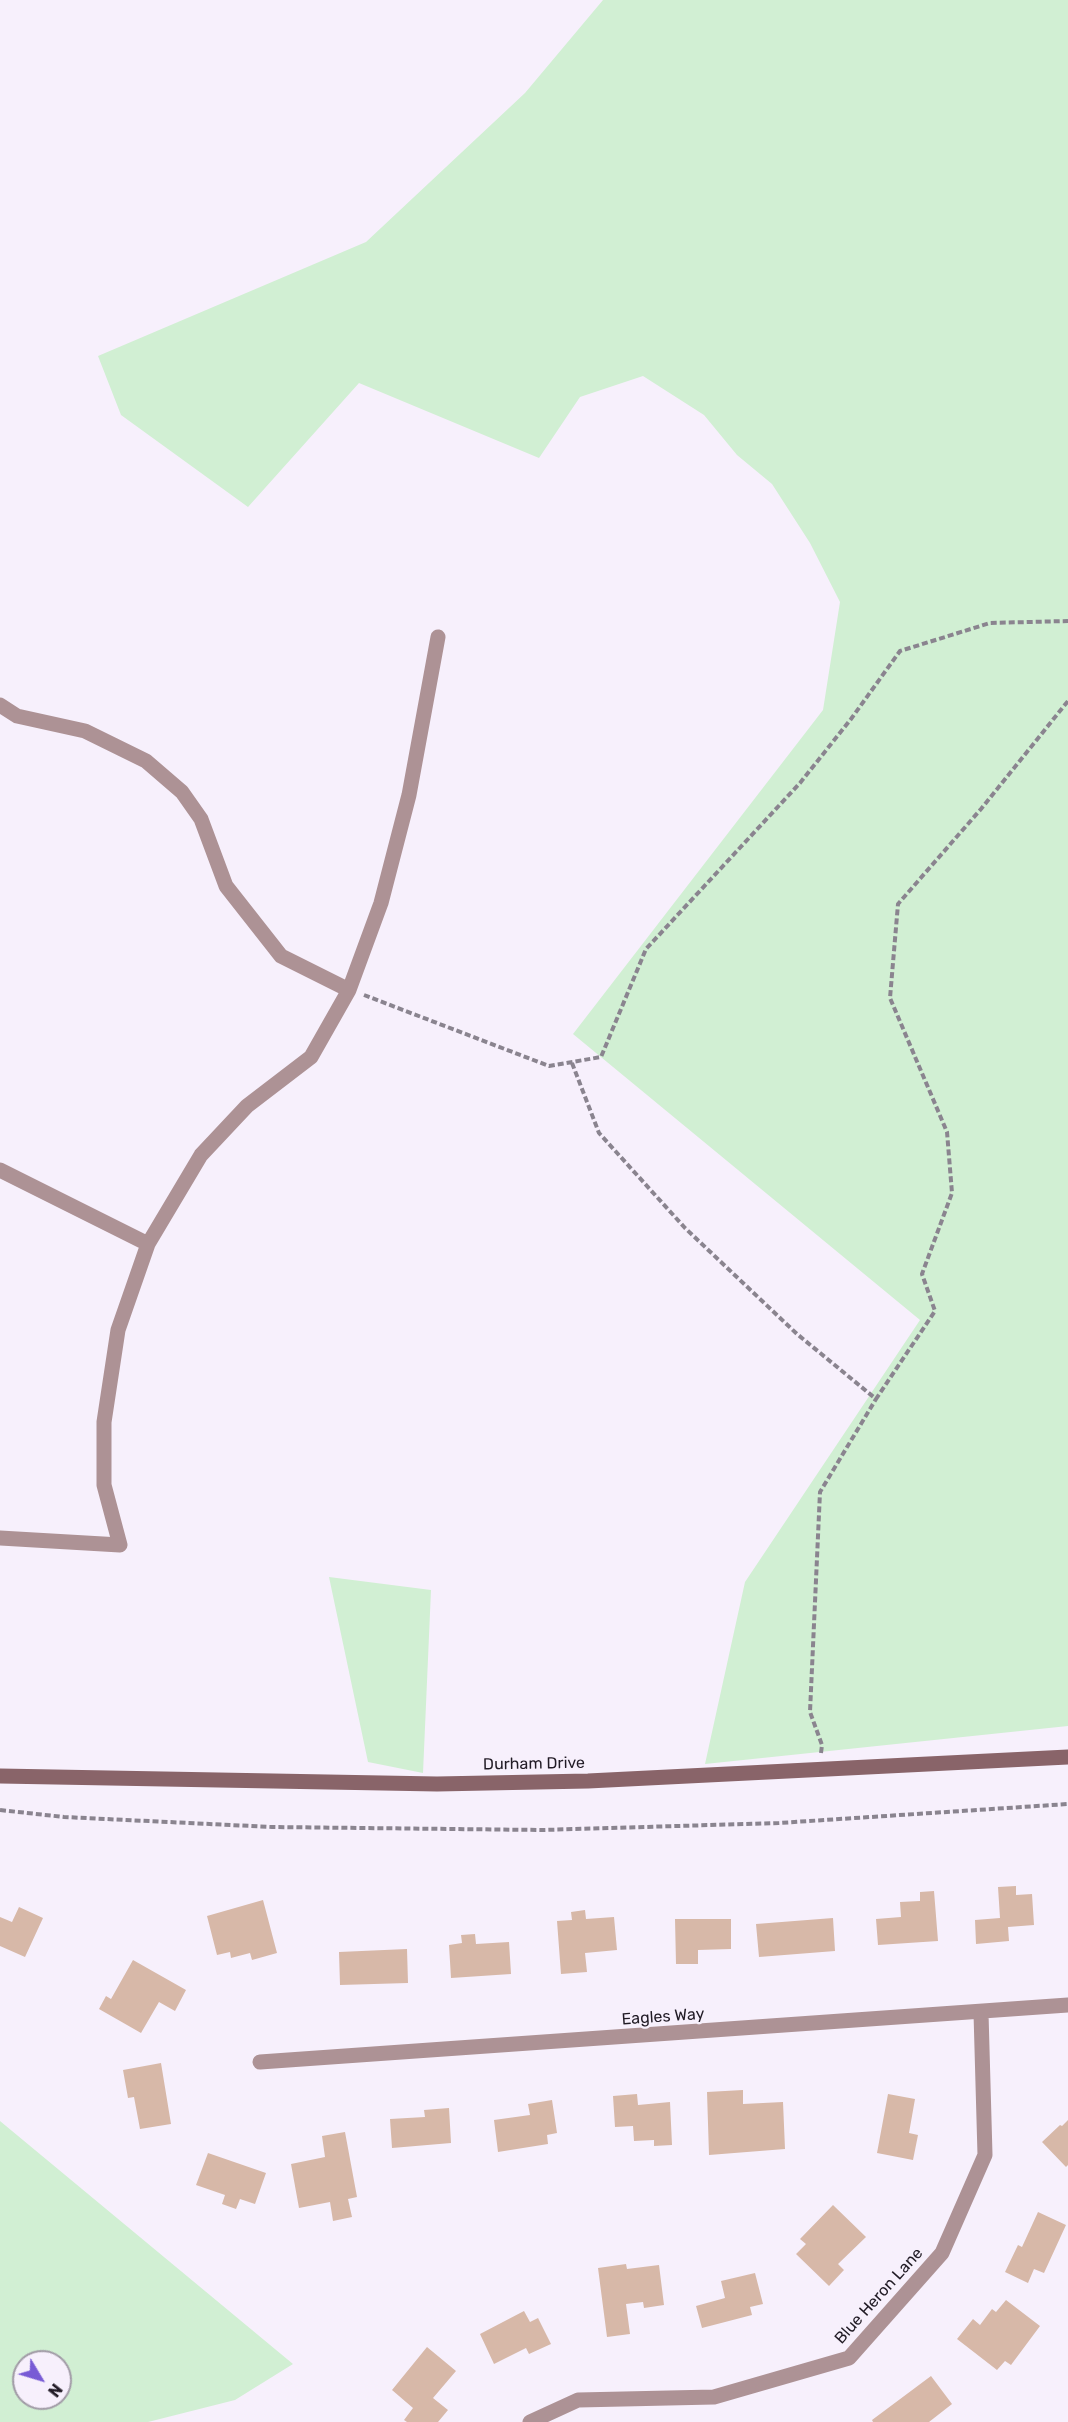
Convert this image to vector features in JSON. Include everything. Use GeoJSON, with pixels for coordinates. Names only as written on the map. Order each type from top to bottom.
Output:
{"type":"FeatureCollection","features":[{"type":"Feature","properties":{"kind":"street"},"geometry":{"type":"LineString","coordinates":[[0,1538],[120,1545],[104,1485],[104,1422],[118,1330],[148,1244],[201,1155],[248,1106],[311,1057],[349,990],[381,903],[409,795],[438,637]]}},
{"type":"Feature","properties":{"kind":"street"},"geometry":{"type":"LineString","coordinates":[[0,705],[17,716],[85,731],[146,761],[182,792],[201,819],[226,886],[281,956],[349,990]]}},
{"type":"Feature","properties":{"kind":"street"},"geometry":{"type":"LineString","coordinates":[[0,1170],[148,1244]]}},
{"type":"Feature","properties":{"kind":"street","name":"Durham Drive"},"geometry":{"type":"LineString","coordinates":[[0,1776],[437,1784],[588,1781],[1068,1757]]}},
{"type":"Feature","properties":{"kind":"street","name":"Eagles Way"},"geometry":{"type":"LineString","coordinates":[[260,2062],[981,2013],[1068,2005]]}},
{"type":"Feature","properties":{"kind":"street","name":"Blue Heron Lane"},"geometry":{"type":"LineString","coordinates":[[530,2422],[578,2400],[714,2397],[849,2358],[942,2253],[985,2155],[981,2013]]}},
{"type":"Feature","properties":{"kind":"path"},"geometry":{"type":"LineString","coordinates":[[349,990],[549,1066],[601,1057],[646,949],[800,783],[852,719],[900,651],[990,623],[1068,621]]}},
{"type":"Feature","properties":{"kind":"path"},"geometry":{"type":"LineString","coordinates":[[820,1770],[822,1745],[810,1712],[820,1492],[876,1399],[935,1311],[922,1274],[952,1193],[947,1132],[890,998],[898,904],[981,809],[1068,701]]}},
{"type":"Feature","properties":{"kind":"path"},"geometry":{"type":"LineString","coordinates":[[572,1063],[599,1133],[685,1228],[797,1334],[876,1399]]}},
{"type":"Feature","properties":{"kind":"path"},"geometry":{"type":"LineString","coordinates":[[0,1810],[64,1817],[272,1827],[542,1830],[779,1823],[1068,1804]]}},
{"type":"Feature","properties":{"kind":"green space"},"geometry":{"type":"Polygon","coordinates":[[[603,0],[1068,0],[1068,1726],[705,1764],[745,1582],[920,1320],[573,1034],[823,710],[840,602],[810,543],[772,484],[737,455],[704,415],[643,376],[580,397],[539,458],[359,383],[248,507],[121,415],[98,356],[366,242],[525,93],[603,0]]]}},
{"type":"Feature","properties":{"kind":"green space"},"geometry":{"type":"Polygon","coordinates":[[[329,1577],[431,1590],[423,1773],[368,1762],[329,1577]]]}},
{"type":"Feature","properties":{"kind":"green space"},"geometry":{"type":"Polygon","coordinates":[[[0,2121],[293,2364],[235,2400],[148,2422],[0,2422],[0,2121]]]}},
{"type":"Feature","properties":{"kind":"building"},"geometry":{"type":"Polygon","coordinates":[[[1016,1886],[1016,1895],[1032,1894],[1034,1925],[1008,1927],[1009,1941],[976,1944],[975,1920],[1000,1918],[998,1887],[1016,1886]]]}},
{"type":"Feature","properties":{"kind":"building"},"geometry":{"type":"Polygon","coordinates":[[[934,1891],[938,1941],[878,1945],[876,1919],[901,1917],[900,1902],[920,1901],[920,1892],[934,1891]]]}},
{"type":"Feature","properties":{"kind":"building"},"geometry":{"type":"Polygon","coordinates":[[[263,1900],[277,1953],[252,1960],[250,1953],[231,1958],[230,1952],[217,1955],[207,1916],[263,1900]]]}},
{"type":"Feature","properties":{"kind":"building"},"geometry":{"type":"Polygon","coordinates":[[[19,1907],[43,1918],[25,1957],[0,1946],[0,1917],[12,1922],[19,1907]]]}},
{"type":"Feature","properties":{"kind":"building"},"geometry":{"type":"Polygon","coordinates":[[[585,1910],[586,1919],[614,1917],[617,1950],[585,1953],[587,1972],[561,1974],[557,1921],[572,1920],[571,1912],[585,1910]]]}},
{"type":"Feature","properties":{"kind":"building"},"geometry":{"type":"Polygon","coordinates":[[[833,1918],[835,1951],[759,1957],[756,1924],[833,1918]]]}},
{"type":"Feature","properties":{"kind":"building"},"geometry":{"type":"Polygon","coordinates":[[[675,1919],[731,1919],[731,1949],[698,1950],[698,1964],[676,1964],[675,1919]]]}},
{"type":"Feature","properties":{"kind":"building"},"geometry":{"type":"Polygon","coordinates":[[[475,1934],[476,1944],[509,1942],[511,1974],[451,1978],[449,1945],[462,1943],[461,1935],[475,1934]]]}},
{"type":"Feature","properties":{"kind":"building"},"geometry":{"type":"Polygon","coordinates":[[[407,1949],[408,1983],[340,1985],[339,1952],[407,1949]]]}},
{"type":"Feature","properties":{"kind":"building"},"geometry":{"type":"Polygon","coordinates":[[[133,1960],[186,1990],[175,2011],[159,2002],[141,2033],[99,2009],[106,1996],[111,1999],[133,1960]]]}},
{"type":"Feature","properties":{"kind":"building"},"geometry":{"type":"Polygon","coordinates":[[[161,2063],[171,2124],[140,2129],[134,2097],[128,2098],[123,2070],[161,2063]]]}},
{"type":"Feature","properties":{"kind":"building"},"geometry":{"type":"Polygon","coordinates":[[[743,2090],[743,2104],[783,2102],[785,2149],[709,2155],[707,2092],[743,2090]]]}},
{"type":"Feature","properties":{"kind":"building"},"geometry":{"type":"Polygon","coordinates":[[[637,2094],[638,2105],[670,2102],[672,2145],[654,2146],[654,2140],[634,2141],[633,2126],[615,2127],[613,2096],[637,2094]]]}},
{"type":"Feature","properties":{"kind":"building"},"geometry":{"type":"Polygon","coordinates":[[[888,2094],[915,2099],[909,2133],[918,2135],[913,2160],[877,2153],[888,2094]]]}},
{"type":"Feature","properties":{"kind":"building"},"geometry":{"type":"Polygon","coordinates":[[[552,2100],[557,2133],[547,2135],[548,2144],[498,2152],[494,2120],[530,2115],[528,2104],[552,2100]]]}},
{"type":"Feature","properties":{"kind":"building"},"geometry":{"type":"Polygon","coordinates":[[[449,2108],[451,2143],[392,2148],[390,2119],[425,2117],[424,2110],[449,2108]]]}},
{"type":"Feature","properties":{"kind":"building"},"geometry":{"type":"Polygon","coordinates":[[[1068,2120],[1068,2165],[1066,2167],[1042,2142],[1068,2120]]]}},
{"type":"Feature","properties":{"kind":"building"},"geometry":{"type":"Polygon","coordinates":[[[345,2132],[357,2197],[348,2199],[352,2217],[333,2221],[330,2202],[299,2208],[291,2164],[325,2157],[322,2136],[345,2132]]]}},
{"type":"Feature","properties":{"kind":"building"},"geometry":{"type":"Polygon","coordinates":[[[208,2153],[266,2173],[255,2204],[240,2199],[236,2209],[222,2204],[225,2195],[196,2185],[208,2153]]]}},
{"type":"Feature","properties":{"kind":"building"},"geometry":{"type":"Polygon","coordinates":[[[833,2205],[866,2237],[838,2264],[844,2270],[829,2286],[796,2254],[806,2244],[800,2239],[833,2205]]]}},
{"type":"Feature","properties":{"kind":"building"},"geometry":{"type":"Polygon","coordinates":[[[1038,2212],[1066,2225],[1044,2273],[1034,2269],[1028,2283],[1005,2272],[1018,2245],[1022,2247],[1038,2212]]]}},
{"type":"Feature","properties":{"kind":"building"},"geometry":{"type":"Polygon","coordinates":[[[626,2264],[627,2269],[659,2265],[664,2305],[644,2308],[643,2302],[626,2304],[630,2334],[607,2337],[598,2268],[626,2264]]]}},
{"type":"Feature","properties":{"kind":"building"},"geometry":{"type":"Polygon","coordinates":[[[755,2273],[763,2304],[750,2307],[752,2315],[702,2328],[696,2306],[725,2298],[721,2281],[755,2273]]]}},
{"type":"Feature","properties":{"kind":"building"},"geometry":{"type":"Polygon","coordinates":[[[1006,2300],[1040,2326],[1011,2365],[1005,2361],[997,2370],[957,2339],[973,2319],[980,2325],[992,2309],[996,2312],[1006,2300]]]}},
{"type":"Feature","properties":{"kind":"building"},"geometry":{"type":"Polygon","coordinates":[[[524,2311],[530,2322],[538,2318],[551,2344],[529,2354],[526,2348],[494,2364],[480,2334],[524,2311]]]}},
{"type":"Feature","properties":{"kind":"building"},"geometry":{"type":"Polygon","coordinates":[[[427,2347],[456,2371],[433,2398],[448,2410],[438,2422],[407,2422],[404,2420],[413,2408],[392,2390],[427,2347]]]}},
{"type":"Feature","properties":{"kind":"building"},"geometry":{"type":"Polygon","coordinates":[[[931,2376],[952,2404],[929,2422],[873,2422],[872,2420],[931,2376]]]}}]}
